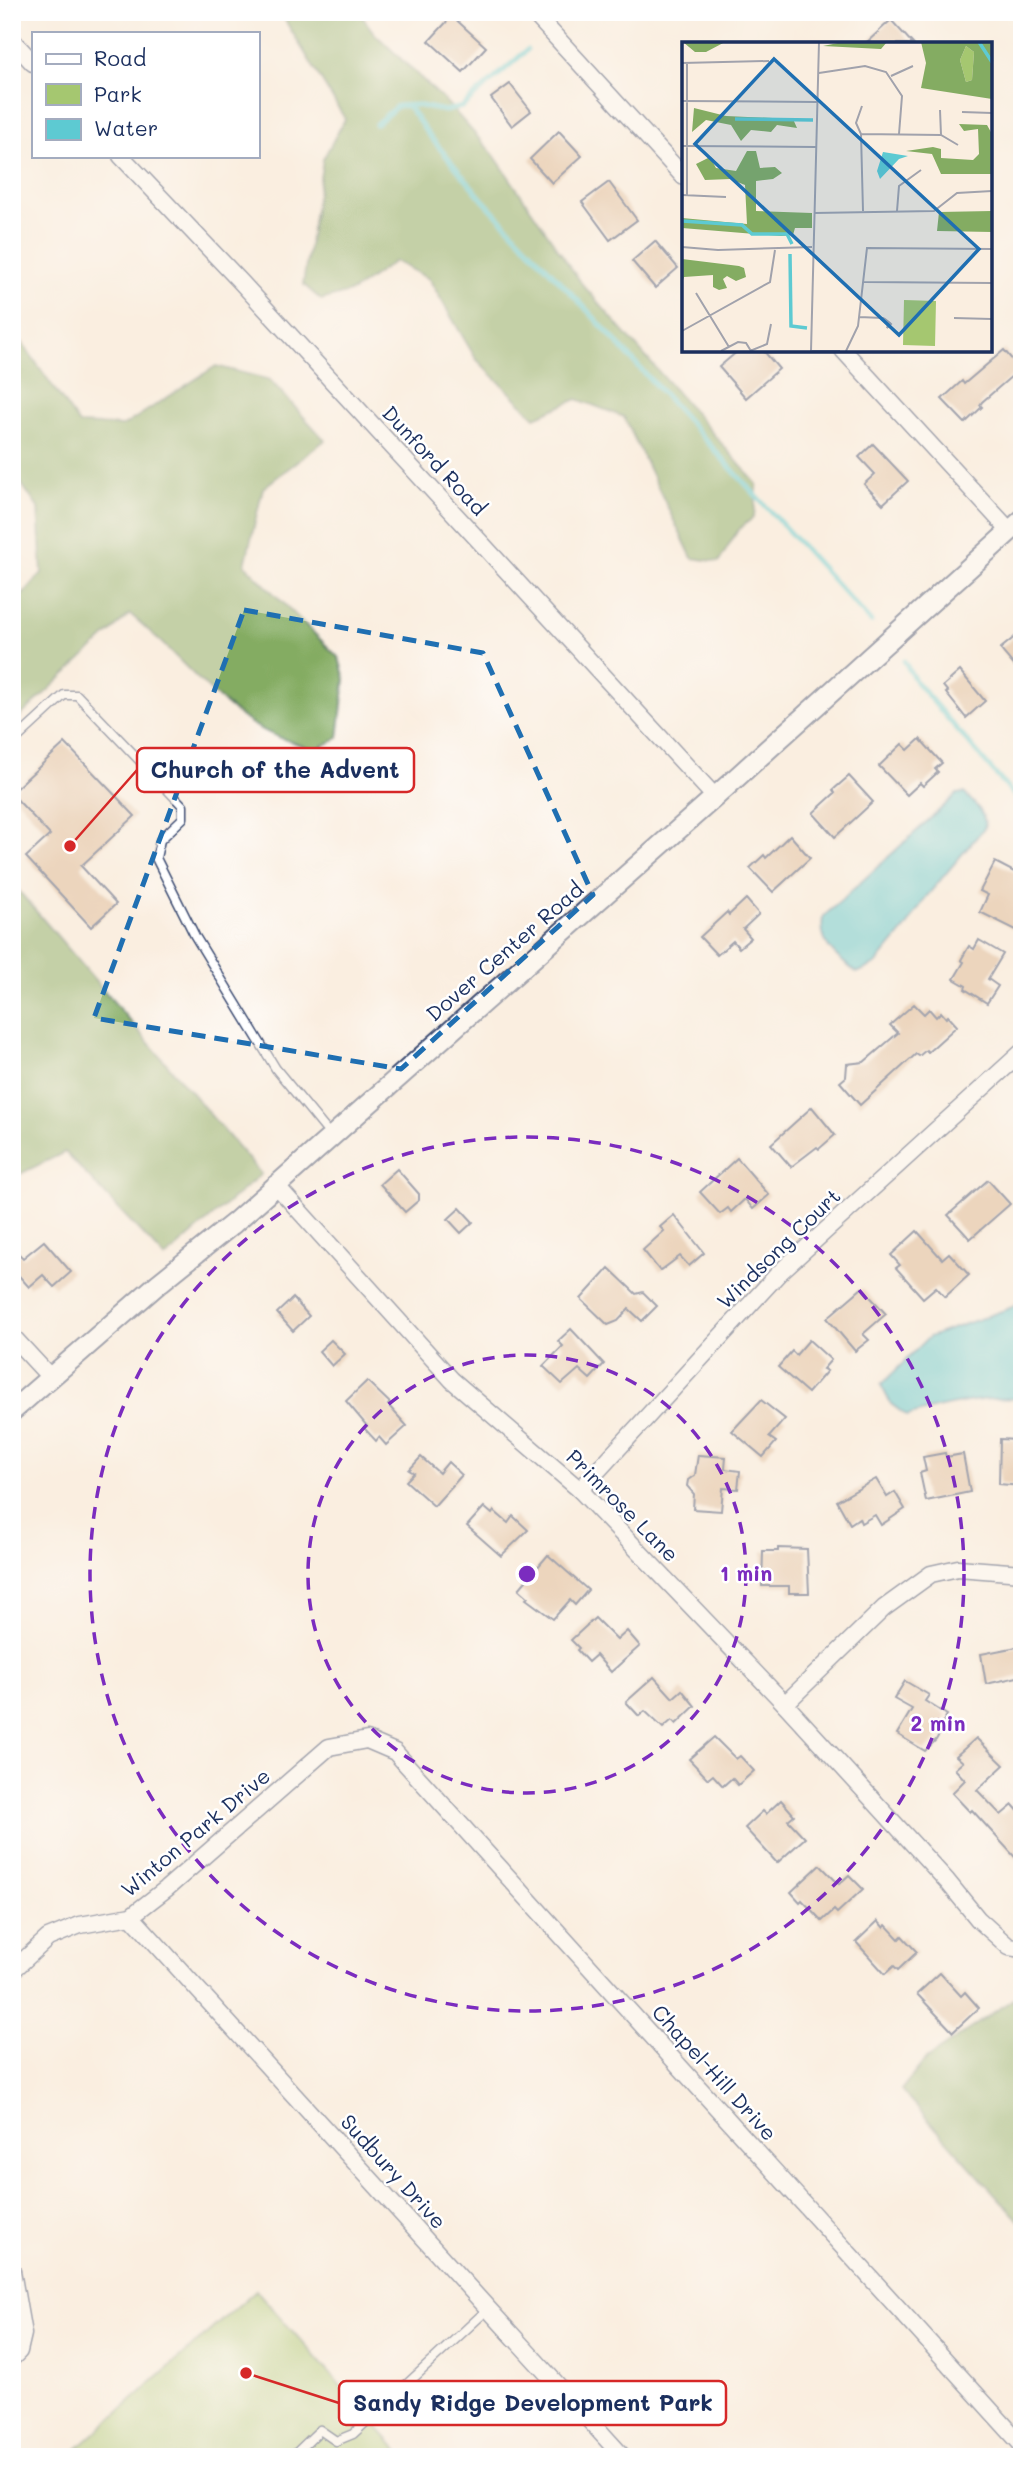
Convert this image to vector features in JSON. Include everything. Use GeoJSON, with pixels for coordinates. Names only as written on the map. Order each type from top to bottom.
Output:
{"type":"FeatureCollection","features":[{"type":"Feature","properties":{"kind":"street"},"geometry":{"type":"LineString","coordinates":[[533,12],[682,175]]}},
{"type":"Feature","properties":{"kind":"street"},"geometry":{"type":"LineString","coordinates":[[12,40],[32,62]]}},
{"type":"Feature","properties":{"kind":"street","name":"Dunford Road"},"geometry":{"type":"LineString","coordinates":[[123,158],[240,281],[715,797]]}},
{"type":"Feature","properties":{"kind":"street"},"geometry":{"type":"LineString","coordinates":[[845,352],[1015,525]]}},
{"type":"Feature","properties":{"kind":"street","name":"Dover Center Road"},"geometry":{"type":"LineString","coordinates":[[12,1411],[49,1376],[234,1223],[715,797],[1015,525]]}},
{"type":"Feature","properties":{"kind":"street","name":"Windsong Court"},"geometry":{"type":"LineString","coordinates":[[580,1490],[779,1273],[1022,1052]]}},
{"type":"Feature","properties":{"kind":"street","name":"Primrose Lane"},"geometry":{"type":"LineString","coordinates":[[275,1184],[452,1380],[580,1490],[785,1704],[947,1881],[978,1919],[1009,1947],[1022,1949]]}},
{"type":"Feature","properties":{"kind":"street"},"geometry":{"type":"LineString","coordinates":[[12,1336],[49,1376]]}},
{"type":"Feature","properties":{"kind":"street"},"geometry":{"type":"LineString","coordinates":[[785,1704],[884,1608],[931,1574],[958,1568],[1022,1573]]}},
{"type":"Feature","properties":{"kind":"street","name":"Winton Park Drive"},"geometry":{"type":"LineString","coordinates":[[12,1972],[48,1938],[80,1925],[131,1916],[330,1747],[367,1740]]}},
{"type":"Feature","properties":{"kind":"street","name":"Chapel-Hill Drive"},"geometry":{"type":"LineString","coordinates":[[367,1740],[395,1752],[1022,2445]]}},
{"type":"Feature","properties":{"kind":"street","name":"Sudbury Drive"},"geometry":{"type":"LineString","coordinates":[[131,1916],[623,2457]]}},
{"type":"Feature","properties":{"kind":"street"},"geometry":{"type":"LineString","coordinates":[[12,2271],[17,2321],[23,2343],[12,2358]]}},
{"type":"Feature","properties":{"kind":"lane"},"geometry":{"type":"LineString","coordinates":[[12,743],[64,695],[76,695],[183,806],[183,818],[160,840],[156,858],[195,936],[276,1069],[331,1136]]}},
{"type":"Feature","properties":{"kind":"lane"},"geometry":{"type":"LineString","coordinates":[[292,2457],[320,2430],[336,2441],[353,2434],[488,2309]]}},
{"type":"Feature","properties":{"kind":"highlighted area"},"geometry":{"type":"Polygon","coordinates":[[[244,610],[483,653],[593,895],[401,1069],[94,1018],[244,610]]]}},
{"type":"Feature","properties":{"kind":"green space"},"geometry":{"type":"Polygon","coordinates":[[[280,12],[359,12],[374,33],[447,103],[494,155],[582,284],[757,484],[754,517],[738,530],[719,562],[692,558],[624,417],[577,399],[535,417],[476,359],[429,279],[395,261],[353,291],[321,300],[303,284],[323,159],[345,119],[280,12]]]}},
{"type":"Feature","properties":{"kind":"green space"},"geometry":{"type":"Polygon","coordinates":[[[12,328],[79,424],[123,426],[216,366],[270,380],[325,440],[263,488],[245,565],[339,658],[345,679],[338,738],[315,750],[254,725],[215,695],[130,614],[12,724],[12,607],[42,573],[38,508],[12,470],[12,328]]]}},
{"type":"Feature","properties":{"kind":"green space"},"geometry":{"type":"Polygon","coordinates":[[[12,883],[261,1174],[165,1258],[65,1152],[12,1178],[12,883]]]}},
{"type":"Feature","properties":{"kind":"green space"},"geometry":{"type":"Polygon","coordinates":[[[1022,1993],[1022,2224],[901,2090],[926,2059],[1022,1993]]]}},
{"type":"Feature","properties":{"kind":"green space"},"geometry":{"type":"Polygon","coordinates":[[[256,2290],[404,2457],[68,2457],[256,2290]]]}},
{"type":"Feature","properties":{"kind":"water"},"geometry":{"type":"Polygon","coordinates":[[[964,793],[981,812],[985,827],[926,897],[906,928],[876,964],[857,973],[836,956],[826,943],[822,927],[823,917],[957,794],[964,793]]]}},
{"type":"Feature","properties":{"kind":"water"},"geometry":{"type":"Polygon","coordinates":[[[1022,1300],[1022,1399],[964,1402],[907,1416],[891,1404],[881,1385],[929,1337],[1010,1308],[1022,1300]]]}},
{"type":"Feature","properties":{"kind":"building"},"geometry":{"type":"Polygon","coordinates":[[[452,16],[486,47],[463,72],[429,41],[452,16]]]}},
{"type":"Feature","properties":{"kind":"building"},"geometry":{"type":"Polygon","coordinates":[[[891,20],[911,42],[867,42],[891,20]]]}},
{"type":"Feature","properties":{"kind":"building"},"geometry":{"type":"Polygon","coordinates":[[[510,84],[531,111],[512,126],[491,98],[510,84]]]}},
{"type":"Feature","properties":{"kind":"building"},"geometry":{"type":"Polygon","coordinates":[[[559,131],[582,156],[552,183],[530,159],[559,131]]]}},
{"type":"Feature","properties":{"kind":"building"},"geometry":{"type":"Polygon","coordinates":[[[609,182],[637,220],[610,240],[582,202],[609,182]]]}},
{"type":"Feature","properties":{"kind":"building"},"geometry":{"type":"Polygon","coordinates":[[[655,241],[678,268],[655,288],[632,261],[655,241]]]}},
{"type":"Feature","properties":{"kind":"building"},"geometry":{"type":"Polygon","coordinates":[[[1004,350],[1020,369],[982,402],[982,407],[965,423],[942,399],[1004,350]]]}},
{"type":"Feature","properties":{"kind":"building"},"geometry":{"type":"Polygon","coordinates":[[[737,352],[765,352],[779,369],[746,398],[719,367],[737,352]]]}},
{"type":"Feature","properties":{"kind":"building"},"geometry":{"type":"Polygon","coordinates":[[[873,444],[908,481],[883,504],[864,484],[875,474],[859,457],[873,444]]]}},
{"type":"Feature","properties":{"kind":"building"},"geometry":{"type":"Polygon","coordinates":[[[1022,631],[1022,675],[1000,649],[1022,631]]]}},
{"type":"Feature","properties":{"kind":"building"},"geometry":{"type":"Polygon","coordinates":[[[960,671],[985,701],[966,718],[943,686],[960,671]]]}},
{"type":"Feature","properties":{"kind":"building"},"geometry":{"type":"Polygon","coordinates":[[[920,739],[942,763],[935,769],[938,772],[923,786],[920,783],[907,795],[879,766],[902,744],[908,750],[920,739]]]}},
{"type":"Feature","properties":{"kind":"building"},"geometry":{"type":"Polygon","coordinates":[[[65,743],[135,816],[81,866],[116,904],[91,927],[26,857],[50,835],[12,794],[65,743]]]}},
{"type":"Feature","properties":{"kind":"building"},"geometry":{"type":"Polygon","coordinates":[[[849,776],[873,802],[835,837],[813,813],[849,776]]]}},
{"type":"Feature","properties":{"kind":"building"},"geometry":{"type":"Polygon","coordinates":[[[790,835],[810,858],[773,892],[750,868],[764,855],[766,858],[790,835]]]}},
{"type":"Feature","properties":{"kind":"building"},"geometry":{"type":"Polygon","coordinates":[[[995,862],[1022,876],[1022,933],[980,912],[988,895],[980,891],[995,862]]]}},
{"type":"Feature","properties":{"kind":"building"},"geometry":{"type":"Polygon","coordinates":[[[746,899],[759,914],[743,929],[751,938],[739,948],[733,941],[717,955],[700,937],[746,899]]]}},
{"type":"Feature","properties":{"kind":"building"},"geometry":{"type":"Polygon","coordinates":[[[979,940],[1003,954],[988,979],[998,986],[987,1003],[954,979],[969,946],[974,949],[979,940]]]}},
{"type":"Feature","properties":{"kind":"building"},"geometry":{"type":"Polygon","coordinates":[[[914,1004],[924,1014],[929,1009],[936,1017],[941,1012],[957,1026],[928,1052],[926,1050],[919,1056],[916,1054],[860,1105],[840,1082],[846,1077],[847,1064],[864,1062],[898,1033],[890,1025],[914,1004]]]}},
{"type":"Feature","properties":{"kind":"building"},"geometry":{"type":"Polygon","coordinates":[[[812,1107],[835,1135],[791,1167],[771,1144],[812,1107]]]}},
{"type":"Feature","properties":{"kind":"building"},"geometry":{"type":"Polygon","coordinates":[[[737,1158],[769,1195],[753,1209],[745,1199],[731,1212],[728,1208],[720,1214],[700,1192],[737,1158]]]}},
{"type":"Feature","properties":{"kind":"building"},"geometry":{"type":"Polygon","coordinates":[[[397,1169],[419,1194],[419,1200],[405,1212],[380,1184],[397,1169]]]}},
{"type":"Feature","properties":{"kind":"building"},"geometry":{"type":"Polygon","coordinates":[[[988,1180],[1010,1204],[970,1239],[948,1215],[988,1180]]]}},
{"type":"Feature","properties":{"kind":"building"},"geometry":{"type":"Polygon","coordinates":[[[460,1208],[473,1222],[461,1233],[448,1219],[460,1208]]]}},
{"type":"Feature","properties":{"kind":"building"},"geometry":{"type":"Polygon","coordinates":[[[674,1215],[704,1253],[689,1266],[680,1256],[660,1271],[643,1250],[664,1231],[660,1227],[674,1215]]]}},
{"type":"Feature","properties":{"kind":"building"},"geometry":{"type":"Polygon","coordinates":[[[917,1231],[942,1259],[949,1253],[969,1275],[945,1297],[936,1287],[923,1298],[896,1268],[900,1265],[891,1255],[917,1231]]]}},
{"type":"Feature","properties":{"kind":"building"},"geometry":{"type":"Polygon","coordinates":[[[44,1241],[71,1272],[54,1287],[43,1275],[29,1287],[12,1268],[12,1247],[23,1258],[44,1241]]]}},
{"type":"Feature","properties":{"kind":"building"},"geometry":{"type":"Polygon","coordinates":[[[609,1268],[636,1294],[643,1292],[657,1306],[642,1321],[629,1309],[618,1321],[608,1325],[581,1299],[609,1268]]]}},
{"type":"Feature","properties":{"kind":"building"},"geometry":{"type":"Polygon","coordinates":[[[862,1288],[886,1314],[863,1334],[869,1340],[855,1351],[827,1318],[862,1288]]]}},
{"type":"Feature","properties":{"kind":"building"},"geometry":{"type":"Polygon","coordinates":[[[293,1298],[309,1316],[293,1331],[277,1313],[293,1298]]]}},
{"type":"Feature","properties":{"kind":"building"},"geometry":{"type":"Polygon","coordinates":[[[571,1329],[604,1364],[590,1379],[579,1369],[562,1384],[543,1366],[563,1346],[558,1341],[571,1329]]]}},
{"type":"Feature","properties":{"kind":"building"},"geometry":{"type":"Polygon","coordinates":[[[331,1340],[345,1354],[332,1366],[319,1351],[331,1340]]]}},
{"type":"Feature","properties":{"kind":"building"},"geometry":{"type":"Polygon","coordinates":[[[809,1340],[831,1360],[823,1369],[827,1371],[808,1393],[778,1367],[792,1351],[796,1355],[809,1340]]]}},
{"type":"Feature","properties":{"kind":"building"},"geometry":{"type":"Polygon","coordinates":[[[367,1381],[390,1403],[388,1405],[407,1426],[386,1445],[379,1437],[376,1441],[364,1428],[367,1426],[346,1401],[367,1381]]]}},
{"type":"Feature","properties":{"kind":"building"},"geometry":{"type":"Polygon","coordinates":[[[761,1400],[785,1419],[769,1437],[776,1442],[763,1457],[732,1431],[761,1400]]]}},
{"type":"Feature","properties":{"kind":"building"},"geometry":{"type":"Polygon","coordinates":[[[1000,1439],[1016,1440],[1015,1448],[1022,1448],[1022,1486],[999,1484],[1000,1439]]]}},
{"type":"Feature","properties":{"kind":"building"},"geometry":{"type":"Polygon","coordinates":[[[945,1453],[946,1457],[963,1454],[970,1492],[926,1501],[920,1473],[926,1471],[923,1457],[945,1453]]]}},
{"type":"Feature","properties":{"kind":"building"},"geometry":{"type":"Polygon","coordinates":[[[698,1455],[726,1457],[725,1469],[740,1471],[738,1489],[723,1488],[721,1511],[693,1509],[694,1494],[687,1486],[688,1480],[695,1475],[698,1455]]]}},
{"type":"Feature","properties":{"kind":"building"},"geometry":{"type":"Polygon","coordinates":[[[421,1457],[439,1473],[448,1462],[462,1475],[434,1506],[406,1481],[414,1473],[409,1470],[421,1457]]]}},
{"type":"Feature","properties":{"kind":"building"},"geometry":{"type":"Polygon","coordinates":[[[876,1479],[887,1497],[895,1492],[905,1509],[881,1525],[875,1515],[861,1523],[859,1518],[850,1524],[837,1501],[876,1479]]]}},
{"type":"Feature","properties":{"kind":"building"},"geometry":{"type":"Polygon","coordinates":[[[484,1507],[492,1514],[494,1511],[508,1523],[513,1516],[528,1530],[501,1556],[467,1526],[484,1507]]]}},
{"type":"Feature","properties":{"kind":"building"},"geometry":{"type":"Polygon","coordinates":[[[778,1548],[807,1549],[809,1593],[789,1593],[789,1586],[762,1586],[763,1551],[778,1551],[778,1548]]]}},
{"type":"Feature","properties":{"kind":"building"},"geometry":{"type":"Polygon","coordinates":[[[548,1555],[588,1590],[575,1605],[570,1600],[553,1619],[526,1599],[528,1597],[519,1589],[548,1555]]]}},
{"type":"Feature","properties":{"kind":"building"},"geometry":{"type":"Polygon","coordinates":[[[595,1618],[617,1640],[627,1631],[640,1646],[611,1672],[596,1655],[588,1662],[571,1640],[595,1618]]]}},
{"type":"Feature","properties":{"kind":"building"},"geometry":{"type":"Polygon","coordinates":[[[1022,1646],[1022,1676],[986,1684],[981,1654],[1022,1646]]]}},
{"type":"Feature","properties":{"kind":"building"},"geometry":{"type":"Polygon","coordinates":[[[654,1677],[673,1698],[682,1690],[695,1706],[676,1724],[672,1720],[663,1728],[645,1711],[639,1716],[626,1702],[654,1677]]]}},
{"type":"Feature","properties":{"kind":"building"},"geometry":{"type":"Polygon","coordinates":[[[905,1681],[929,1695],[925,1701],[947,1715],[936,1740],[925,1751],[897,1734],[912,1709],[894,1699],[905,1681]]]}},
{"type":"Feature","properties":{"kind":"building"},"geometry":{"type":"Polygon","coordinates":[[[714,1737],[736,1759],[740,1756],[754,1771],[738,1785],[732,1778],[723,1786],[713,1775],[708,1779],[689,1759],[714,1737]]]}},
{"type":"Feature","properties":{"kind":"building"},"geometry":{"type":"Polygon","coordinates":[[[976,1738],[1004,1765],[977,1790],[1001,1815],[1013,1805],[1022,1815],[1022,1865],[972,1810],[970,1812],[952,1793],[965,1780],[955,1769],[963,1762],[956,1756],[976,1738]]]}},
{"type":"Feature","properties":{"kind":"building"},"geometry":{"type":"Polygon","coordinates":[[[781,1800],[794,1815],[788,1820],[805,1838],[777,1863],[745,1828],[763,1811],[766,1814],[781,1800]]]}},
{"type":"Feature","properties":{"kind":"building"},"geometry":{"type":"Polygon","coordinates":[[[820,1865],[839,1884],[849,1875],[863,1889],[837,1913],[834,1910],[822,1921],[791,1892],[820,1865]]]}},
{"type":"Feature","properties":{"kind":"building"},"geometry":{"type":"Polygon","coordinates":[[[878,1921],[884,1928],[886,1925],[899,1939],[902,1936],[917,1952],[898,1970],[894,1966],[885,1974],[856,1942],[878,1921]]]}},
{"type":"Feature","properties":{"kind":"building"},"geometry":{"type":"Polygon","coordinates":[[[940,1973],[961,1996],[965,1992],[979,2008],[953,2032],[917,1994],[940,1973]]]}},
{"type":"Feature","properties":{"kind":"waterway"},"geometry":{"type":"LineString","coordinates":[[563,16],[567,12]]}},
{"type":"Feature","properties":{"kind":"waterway"},"geometry":{"type":"LineString","coordinates":[[376,124],[397,106],[416,105],[445,111],[462,107],[527,50]]}},
{"type":"Feature","properties":{"kind":"waterway"},"geometry":{"type":"LineString","coordinates":[[408,106],[483,200],[589,312],[871,622]]}},
{"type":"Feature","properties":{"kind":"waterway"},"geometry":{"type":"LineString","coordinates":[[904,661],[916,682],[1017,799]]}},
{"type":"Feature","properties":{"kind":"place","name":"Church of the Advent"},"geometry":{"type":"Point","coordinates":[70,846]}},
{"type":"Feature","properties":{"kind":"place","name":"Sandy Ridge Development Park"},"geometry":{"type":"Point","coordinates":[246,2373]}}]}
